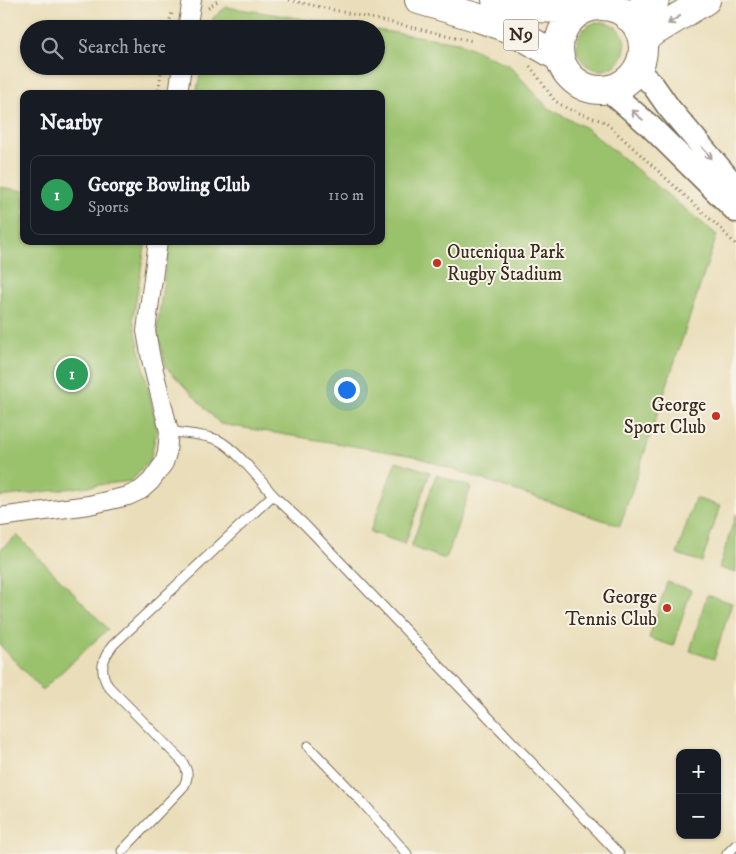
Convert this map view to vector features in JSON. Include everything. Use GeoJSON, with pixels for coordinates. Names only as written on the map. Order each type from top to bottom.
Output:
{"type":"FeatureCollection","features":[{"type":"Feature","properties":{"kind":"highway","name":"N9"},"geometry":{"type":"LineString","coordinates":[[419,0],[510,29],[560,58]]}},
{"type":"Feature","properties":{"kind":"highway","name":"N9"},"geometry":{"type":"LineString","coordinates":[[496,0],[531,8],[569,9],[577,14],[568,22],[561,33],[560,58],[566,72],[578,83],[592,90],[608,90]]}},
{"type":"Feature","properties":{"kind":"highway"},"geometry":{"type":"LineString","coordinates":[[635,28],[655,0]]}},
{"type":"Feature","properties":{"kind":"highway"},"geometry":{"type":"LineString","coordinates":[[635,28],[706,0]]}},
{"type":"Feature","properties":{"kind":"highway"},"geometry":{"type":"LineString","coordinates":[[577,14],[599,6],[615,9],[635,28],[642,58],[637,70],[624,83],[608,90]]}},
{"type":"Feature","properties":{"kind":"street"},"geometry":{"type":"LineString","coordinates":[[189,20],[192,0]]}},
{"type":"Feature","properties":{"kind":"street"},"geometry":{"type":"LineString","coordinates":[[637,70],[653,85],[674,115],[736,186]]}},
{"type":"Feature","properties":{"kind":"street"},"geometry":{"type":"LineString","coordinates":[[179,90],[181,75]]}},
{"type":"Feature","properties":{"kind":"street"},"geometry":{"type":"LineString","coordinates":[[608,90],[650,126],[736,212]]}},
{"type":"Feature","properties":{"kind":"street"},"geometry":{"type":"LineString","coordinates":[[0,517],[111,501],[128,496],[141,490],[155,476],[164,463],[169,431],[146,331],[157,245]]}},
{"type":"Feature","properties":{"kind":"lane"},"geometry":{"type":"LineString","coordinates":[[169,431],[220,441],[252,471],[618,854]]}},
{"type":"Feature","properties":{"kind":"lane"},"geometry":{"type":"LineString","coordinates":[[122,850],[184,786],[188,778],[188,771],[182,761],[108,686],[103,677],[102,666],[104,656],[113,645],[273,495]]}},
{"type":"Feature","properties":{"kind":"lane"},"geometry":{"type":"LineString","coordinates":[[308,746],[363,803],[407,854]]}},
{"type":"Feature","properties":{"kind":"lane"},"geometry":{"type":"LineString","coordinates":[[727,854],[736,845]]}},
{"type":"Feature","properties":{"kind":"path"},"geometry":{"type":"LineString","coordinates":[[289,0],[381,20]]}},
{"type":"Feature","properties":{"kind":"path"},"geometry":{"type":"LineString","coordinates":[[385,21],[482,42]]}},
{"type":"Feature","properties":{"kind":"path"},"geometry":{"type":"LineString","coordinates":[[523,60],[556,101],[568,109],[605,122],[736,245]]}},
{"type":"Feature","properties":{"kind":"path"},"geometry":{"type":"LineString","coordinates":[[159,90],[161,75]]}},
{"type":"Feature","properties":{"kind":"green space"},"geometry":{"type":"Polygon","coordinates":[[[226,7],[311,20],[213,20],[226,7]]]}},
{"type":"Feature","properties":{"kind":"green space"},"geometry":{"type":"Polygon","coordinates":[[[596,22],[606,22],[618,29],[625,41],[625,51],[618,63],[606,70],[596,70],[588,66],[581,59],[577,51],[577,41],[581,33],[588,26],[596,22]]]}},
{"type":"Feature","properties":{"kind":"green space","name":"Outeniqua Park Rugby Stadium"},"geometry":{"type":"Polygon","coordinates":[[[385,31],[458,42],[510,66],[548,108],[586,128],[717,235],[620,526],[414,456],[220,424],[166,367],[157,330],[168,245],[385,245],[385,90],[197,90],[200,75],[385,75],[385,31]]]}},
{"type":"Feature","properties":{"kind":"green space"},"geometry":{"type":"Polygon","coordinates":[[[0,187],[20,190],[20,245],[145,245],[133,318],[157,429],[150,461],[131,481],[0,497],[0,187]]]}},
{"type":"Feature","properties":{"kind":"green space"},"geometry":{"type":"Polygon","coordinates":[[[396,461],[430,472],[405,544],[370,532],[396,461]]]}},
{"type":"Feature","properties":{"kind":"green space"},"geometry":{"type":"Polygon","coordinates":[[[436,475],[471,487],[446,559],[411,547],[436,475]]]}},
{"type":"Feature","properties":{"kind":"green space"},"geometry":{"type":"Polygon","coordinates":[[[695,498],[720,506],[702,562],[677,554],[695,498]]]}},
{"type":"Feature","properties":{"kind":"green space"},"geometry":{"type":"Polygon","coordinates":[[[736,514],[736,573],[719,568],[736,514]]]}},
{"type":"Feature","properties":{"kind":"green space"},"geometry":{"type":"Polygon","coordinates":[[[17,535],[108,629],[42,690],[0,645],[0,550],[17,535]]]}},
{"type":"Feature","properties":{"kind":"green space"},"geometry":{"type":"Polygon","coordinates":[[[667,582],[691,590],[673,646],[649,638],[667,582]]]}},
{"type":"Feature","properties":{"kind":"green space"},"geometry":{"type":"Polygon","coordinates":[[[707,595],[732,603],[714,659],[690,651],[707,595]]]}},
{"type":"Feature","properties":{"kind":"place","name":"Outeniqua Park Rugby Stadium"},"geometry":{"type":"Point","coordinates":[437,263]}},
{"type":"Feature","properties":{"kind":"place","name":"George Bowling Club"},"geometry":{"type":"Point","coordinates":[72,374]}},
{"type":"Feature","properties":{"kind":"place","name":"George Sport Club"},"geometry":{"type":"Point","coordinates":[716,416]}},
{"type":"Feature","properties":{"kind":"place","name":"George Tennis Club"},"geometry":{"type":"Point","coordinates":[667,608]}}]}
